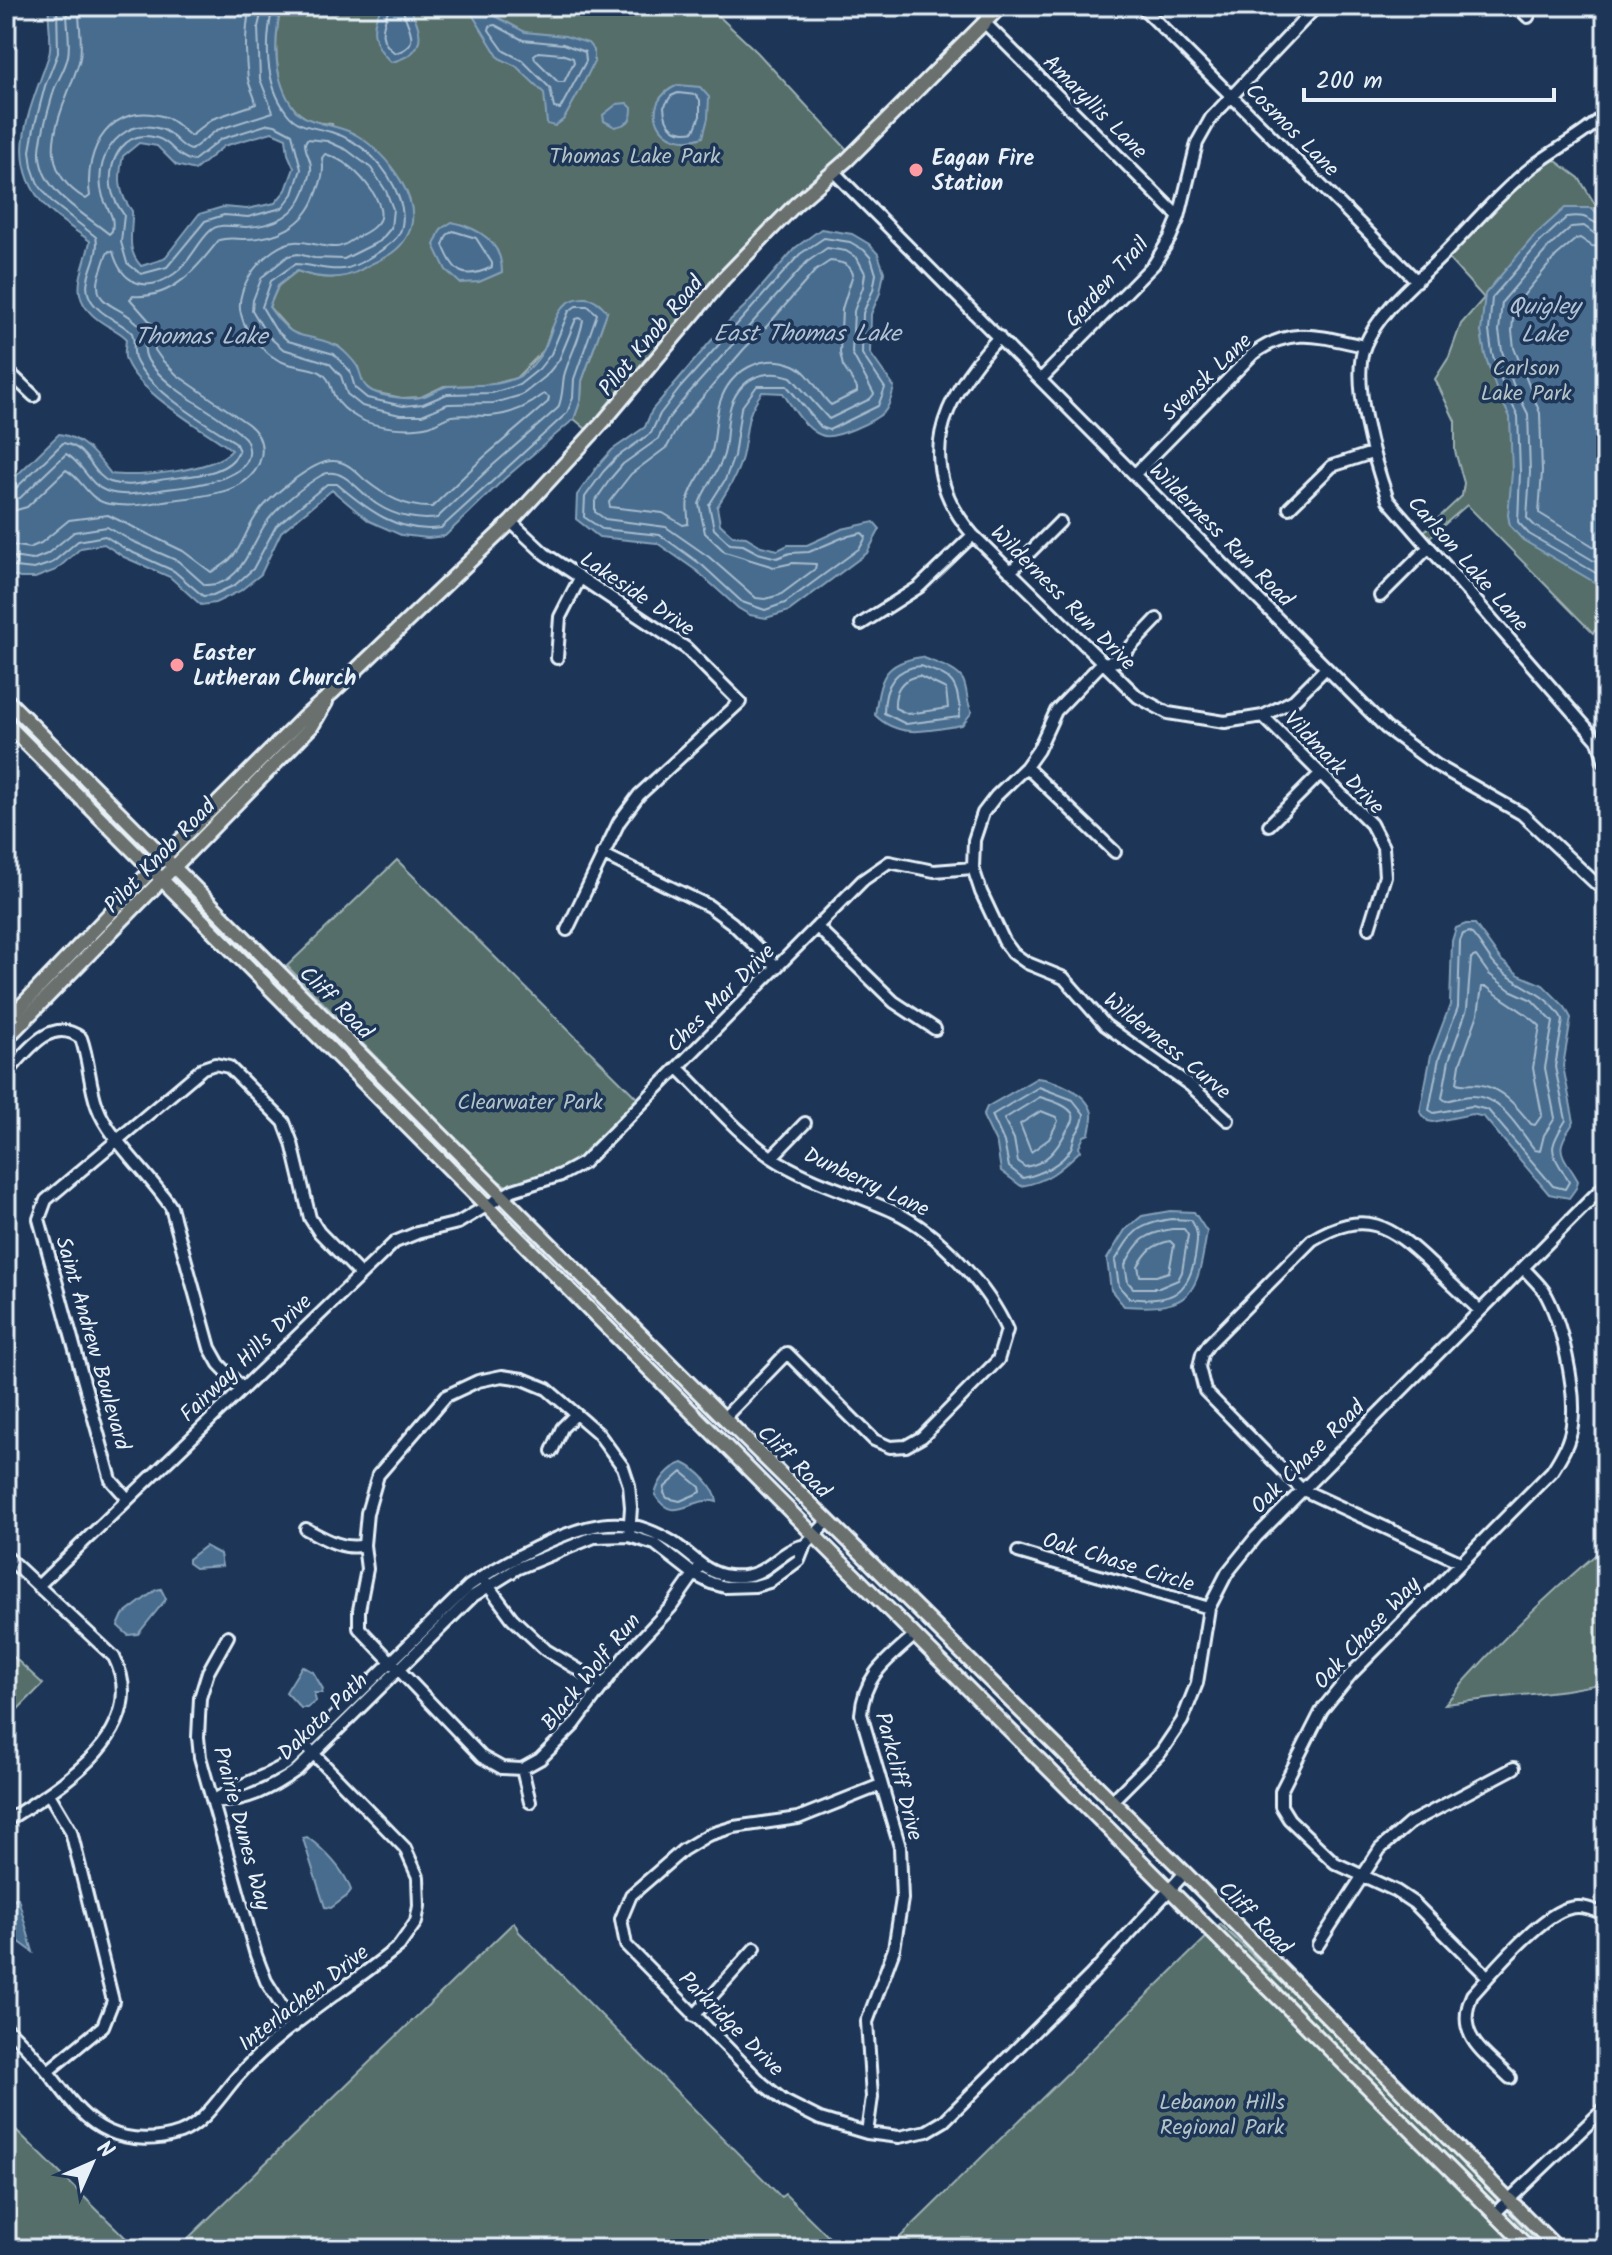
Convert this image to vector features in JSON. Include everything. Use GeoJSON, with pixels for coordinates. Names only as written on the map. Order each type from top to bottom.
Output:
{"type":"FeatureCollection","features":[{"type":"Feature","properties":{"kind":"main road","name":"Pilot Knob Road"},"geometry":{"type":"LineString","coordinates":[[6,1022],[304,717],[511,522],[604,421],[724,278],[1001,6]]}},
{"type":"Feature","properties":{"kind":"main road","name":"Pilot Knob Road"},"geometry":{"type":"LineString","coordinates":[[6,1039],[312,726],[332,693]]}},
{"type":"Feature","properties":{"kind":"main road","name":"Cliff Road"},"geometry":{"type":"LineString","coordinates":[[6,699],[724,1418],[1185,1873],[1558,2249]]}},
{"type":"Feature","properties":{"kind":"main road","name":"Cliff Road"},"geometry":{"type":"LineString","coordinates":[[6,723],[487,1205],[810,1540],[915,1635],[1530,2249]]}},
{"type":"Feature","properties":{"kind":"street","name":"Cosmos Lane"},"geometry":{"type":"LineString","coordinates":[[1141,6],[1417,281]]}},
{"type":"Feature","properties":{"kind":"street"},"geometry":{"type":"LineString","coordinates":[[1517,6],[1528,17],[1534,6]]}},
{"type":"Feature","properties":{"kind":"street","name":"Garden Trail"},"geometry":{"type":"LineString","coordinates":[[1041,379],[1154,264],[1179,217],[1197,143],[1211,118],[1318,7]]}},
{"type":"Feature","properties":{"kind":"street","name":"Amaryllis Lane"},"geometry":{"type":"LineString","coordinates":[[985,23],[1179,217]]}},
{"type":"Feature","properties":{"kind":"street"},"geometry":{"type":"LineString","coordinates":[[1364,346],[1381,318],[1518,178],[1596,124],[1606,113]]}},
{"type":"Feature","properties":{"kind":"street"},"geometry":{"type":"LineString","coordinates":[[1596,124],[1606,132]]}},
{"type":"Feature","properties":{"kind":"street","name":"Wilderness Run Road"},"geometry":{"type":"LineString","coordinates":[[834,172],[1401,741],[1436,765],[1522,814],[1606,893]]}},
{"type":"Feature","properties":{"kind":"street","name":"Svensk Lane"},"geometry":{"type":"LineString","coordinates":[[1135,474],[1253,354],[1268,343],[1285,336],[1304,334],[1364,346]]}},
{"type":"Feature","properties":{"kind":"street","name":"Wilderness Run Drive"},"geometry":{"type":"LineString","coordinates":[[999,337],[962,382],[945,419],[938,444],[939,469],[945,494],[957,516],[973,535],[1138,697],[1168,713],[1225,722],[1263,716],[1294,700],[1326,668]]}},
{"type":"Feature","properties":{"kind":"street","name":"Carlson Lake Lane"},"geometry":{"type":"LineString","coordinates":[[1364,346],[1361,375],[1372,453],[1388,500],[1428,548],[1602,737],[1606,765]]}},
{"type":"Feature","properties":{"kind":"street"},"geometry":{"type":"LineString","coordinates":[[6,375],[13,376],[34,396]]}},
{"type":"Feature","properties":{"kind":"street"},"geometry":{"type":"LineString","coordinates":[[1289,508],[1332,466],[1372,453]]}},
{"type":"Feature","properties":{"kind":"street","name":"Lakeside Drive"},"geometry":{"type":"LineString","coordinates":[[511,522],[545,554],[686,648],[740,702],[639,795],[619,822],[602,854]]}},
{"type":"Feature","properties":{"kind":"street"},"geometry":{"type":"LineString","coordinates":[[1010,572],[1060,522]]}},
{"type":"Feature","properties":{"kind":"street"},"geometry":{"type":"LineString","coordinates":[[861,624],[919,587],[973,535]]}},
{"type":"Feature","properties":{"kind":"street"},"geometry":{"type":"LineString","coordinates":[[1380,596],[1428,548]]}},
{"type":"Feature","properties":{"kind":"street"},"geometry":{"type":"LineString","coordinates":[[557,658],[560,617],[580,578]]}},
{"type":"Feature","properties":{"kind":"street","name":"Wilderness Curve"},"geometry":{"type":"LineString","coordinates":[[1157,619],[1117,661],[1102,663],[1056,711],[1038,750],[1026,767],[983,813],[974,840],[973,868],[1004,941],[1013,953],[1027,963],[1064,978],[1105,1025],[1191,1086],[1228,1120]]}},
{"type":"Feature","properties":{"kind":"street","name":"Vildmark Drive"},"geometry":{"type":"LineString","coordinates":[[1263,716],[1371,824],[1383,847],[1385,876],[1369,928]]}},
{"type":"Feature","properties":{"kind":"street"},"geometry":{"type":"LineString","coordinates":[[1026,767],[1115,852]]}},
{"type":"Feature","properties":{"kind":"street"},"geometry":{"type":"LineString","coordinates":[[1269,825],[1320,774]]}},
{"type":"Feature","properties":{"kind":"street"},"geometry":{"type":"LineString","coordinates":[[567,930],[602,854],[709,906],[732,923],[777,967]]}},
{"type":"Feature","properties":{"kind":"street","name":"Ches Mar Drive"},"geometry":{"type":"LineString","coordinates":[[503,1196],[520,1187],[561,1175],[583,1163],[863,880],[889,862],[934,871],[973,868]]}},
{"type":"Feature","properties":{"kind":"street"},"geometry":{"type":"LineString","coordinates":[[817,927],[894,1002],[935,1029]]}},
{"type":"Feature","properties":{"kind":"street"},"geometry":{"type":"LineString","coordinates":[[6,1074],[43,1036],[54,1029],[81,1038],[97,1107],[171,1207],[210,1348],[219,1364],[242,1388]]}},
{"type":"Feature","properties":{"kind":"street","name":"Saint Andrew Boulevard"},"geometry":{"type":"LineString","coordinates":[[127,1498],[111,1480],[39,1219],[46,1200],[203,1068],[215,1064],[229,1067],[284,1122],[310,1218],[319,1232],[360,1274]]}},
{"type":"Feature","properties":{"kind":"street","name":"Dunberry Lane"},"geometry":{"type":"LineString","coordinates":[[678,1068],[772,1157],[802,1174],[898,1213],[933,1235],[960,1262],[1007,1330],[998,1360],[922,1437],[906,1446],[890,1447],[874,1440],[787,1353],[724,1418]]}},
{"type":"Feature","properties":{"kind":"street"},"geometry":{"type":"LineString","coordinates":[[772,1157],[805,1123]]}},
{"type":"Feature","properties":{"kind":"street","name":"Oak Chase Road"},"geometry":{"type":"LineString","coordinates":[[1111,1802],[1161,1752],[1182,1721],[1197,1683],[1209,1608],[1227,1573],[1301,1489],[1606,1184]]}},
{"type":"Feature","properties":{"kind":"street","name":"Fairway Hills Drive"},"geometry":{"type":"LineString","coordinates":[[38,1586],[395,1242],[458,1223],[503,1196]]}},
{"type":"Feature","properties":{"kind":"street"},"geometry":{"type":"LineString","coordinates":[[1460,1562],[1301,1489],[1205,1391],[1199,1367],[1202,1354],[1209,1344],[1312,1240],[1331,1229],[1350,1224],[1377,1225],[1402,1236],[1480,1311]]}},
{"type":"Feature","properties":{"kind":"street","name":"Oak Chase Way"},"geometry":{"type":"LineString","coordinates":[[1488,1977],[1414,1903],[1396,1891],[1335,1863],[1289,1819],[1281,1806],[1281,1791],[1322,1710],[1351,1674],[1552,1471],[1564,1451],[1572,1427],[1573,1389],[1555,1314],[1543,1290],[1523,1268]]}},
{"type":"Feature","properties":{"kind":"street"},"geometry":{"type":"LineString","coordinates":[[530,1802],[522,1769],[502,1768],[482,1757],[359,1628],[359,1610],[367,1569],[364,1545],[367,1513],[378,1475],[446,1396],[478,1381],[502,1376],[523,1379],[547,1389],[598,1433],[623,1467],[629,1485],[629,1530]]}},
{"type":"Feature","properties":{"kind":"street"},"geometry":{"type":"LineString","coordinates":[[552,1451],[562,1428],[576,1414]]}},
{"type":"Feature","properties":{"kind":"street","name":"Dakota Path"},"geometry":{"type":"LineString","coordinates":[[213,1801],[227,1791],[265,1777],[310,1750],[394,1667],[469,1586],[484,1581],[502,1563],[580,1531],[607,1524],[629,1530],[653,1531],[674,1542],[698,1571],[746,1576],[765,1570],[792,1547],[810,1540],[828,1521]]}},
{"type":"Feature","properties":{"kind":"street"},"geometry":{"type":"LineString","coordinates":[[306,1529],[340,1545],[355,1548],[364,1545]]}},
{"type":"Feature","properties":{"kind":"street","name":"Oak Chase Circle"},"geometry":{"type":"LineString","coordinates":[[1018,1552],[1209,1608]]}},
{"type":"Feature","properties":{"kind":"street"},"geometry":{"type":"LineString","coordinates":[[6,1556],[114,1657],[122,1673],[125,1693],[122,1716],[86,1763],[64,1784],[6,1821]]}},
{"type":"Feature","properties":{"kind":"street","name":"Black Wolf Run"},"geometry":{"type":"LineString","coordinates":[[522,1769],[532,1765],[558,1743],[640,1638],[677,1601],[698,1571]]}},
{"type":"Feature","properties":{"kind":"street"},"geometry":{"type":"LineString","coordinates":[[484,1581],[512,1618],[546,1650],[604,1685]]}},
{"type":"Feature","properties":{"kind":"street","name":"Parkcliff Drive"},"geometry":{"type":"LineString","coordinates":[[867,2133],[872,2097],[867,2022],[894,1949],[902,1899],[900,1847],[861,1714],[863,1695],[870,1679],[915,1635]]}},
{"type":"Feature","properties":{"kind":"street","name":"Prairie Dunes Way"},"geometry":{"type":"LineString","coordinates":[[228,1636],[208,1672],[200,1698],[200,1757],[256,1955],[266,1981],[294,2026]]}},
{"type":"Feature","properties":{"kind":"street","name":"Interlachen Drive"},"geometry":{"type":"LineString","coordinates":[[6,2027],[48,2071],[79,2111],[94,2123],[110,2132],[136,2139],[159,2138],[182,2132],[202,2119],[251,2062],[399,1946],[416,1922],[419,1906],[418,1877],[405,1848],[310,1750]]}},
{"type":"Feature","properties":{"kind":"street"},"geometry":{"type":"LineString","coordinates":[[1318,1945],[1380,1849],[1410,1823],[1514,1768]]}},
{"type":"Feature","properties":{"kind":"street","name":"Parkridge Drive"},"geometry":{"type":"LineString","coordinates":[[881,1785],[798,1818],[734,1827],[708,1835],[683,1850],[631,1895],[621,1919],[626,1945],[762,2083],[784,2101],[820,2119],[867,2133],[899,2137],[927,2131],[944,2121],[1091,1975],[1185,1873]]}},
{"type":"Feature","properties":{"kind":"street"},"geometry":{"type":"LineString","coordinates":[[48,2071],[103,2026],[113,2001],[71,1831],[49,1794]]}},
{"type":"Feature","properties":{"kind":"street"},"geometry":{"type":"LineString","coordinates":[[1510,2078],[1475,2043],[1466,2027],[1466,2009],[1472,1995],[1545,1919],[1568,1908],[1590,1908],[1606,1915]]}},
{"type":"Feature","properties":{"kind":"street"},"geometry":{"type":"LineString","coordinates":[[694,2016],[755,1948]]}},
{"type":"Feature","properties":{"kind":"street"},"geometry":{"type":"LineString","coordinates":[[1494,2214],[1606,2107]]}},
{"type":"Feature","properties":{"kind":"green space","name":"Thomas Lake Park"},"geometry":{"type":"Polygon","coordinates":[[[281,6],[708,6],[757,52],[852,155],[777,224],[592,434],[574,419],[581,399],[582,381],[607,312],[551,328],[545,349],[516,378],[491,385],[444,386],[421,397],[402,398],[373,392],[361,383],[358,367],[338,346],[293,334],[269,307],[278,286],[297,271],[334,277],[352,274],[369,265],[332,124],[315,122],[299,113],[282,87],[277,54],[281,6]]]}},
{"type":"Feature","properties":{"kind":"green space","name":"Quigley Lake"},"geometry":{"type":"Polygon","coordinates":[[[1548,155],[1579,178],[1606,222],[1606,618],[1593,633],[1467,505],[1424,542],[1419,536],[1462,496],[1464,483],[1455,451],[1455,421],[1435,379],[1449,357],[1461,324],[1484,298],[1444,254],[1548,155]]]}},
{"type":"Feature","properties":{"kind":"green space","name":"Clearwater Park"},"geometry":{"type":"Polygon","coordinates":[[[397,860],[642,1103],[583,1163],[513,1190],[494,1178],[287,966],[397,860]]]}},
{"type":"Feature","properties":{"kind":"green space"},"geometry":{"type":"Polygon","coordinates":[[[1606,1546],[1606,1683],[1445,1704],[1522,1621],[1606,1546]]]}},
{"type":"Feature","properties":{"kind":"green space"},"geometry":{"type":"Polygon","coordinates":[[[6,1650],[43,1684],[6,1721],[6,1650]]]}},
{"type":"Feature","properties":{"kind":"green space"},"geometry":{"type":"Polygon","coordinates":[[[514,1922],[519,1932],[781,2197],[785,2194],[841,2249],[177,2249],[514,1922]]]}},
{"type":"Feature","properties":{"kind":"green space","name":"Lebanon Hills Regional Park"},"geometry":{"type":"Polygon","coordinates":[[[1220,1924],[1379,2076],[1544,2249],[888,2249],[1220,1924]]]}},
{"type":"Feature","properties":{"kind":"green space"},"geometry":{"type":"Polygon","coordinates":[[[6,2120],[137,2249],[6,2249],[6,2120]]]}},
{"type":"Feature","properties":{"kind":"water","name":"Thomas Lake"},"geometry":{"type":"Polygon","coordinates":[[[49,6],[281,6],[276,58],[281,83],[293,107],[306,118],[350,132],[369,144],[401,181],[412,210],[406,238],[397,249],[347,276],[330,278],[297,271],[278,286],[269,307],[292,332],[341,349],[357,366],[368,389],[383,395],[410,398],[425,396],[445,387],[492,384],[520,376],[543,351],[561,309],[574,300],[594,300],[607,312],[582,381],[581,399],[574,419],[504,479],[445,536],[401,535],[369,521],[332,490],[281,532],[261,574],[240,591],[215,603],[201,605],[170,577],[124,557],[104,544],[81,548],[56,570],[35,578],[20,578],[6,573],[6,486],[59,434],[82,443],[111,474],[156,474],[193,468],[223,457],[232,450],[155,396],[131,370],[125,357],[126,338],[89,312],[80,293],[81,274],[90,241],[51,212],[33,189],[23,152],[29,113],[50,50],[49,6]],[[272,132],[224,146],[195,170],[176,165],[157,146],[139,143],[123,156],[120,185],[132,211],[131,247],[141,266],[164,259],[199,214],[223,207],[247,209],[275,203],[286,190],[294,168],[286,138],[272,132]]]}},
{"type":"Feature","properties":{"kind":"water"},"geometry":{"type":"Polygon","coordinates":[[[383,6],[408,6],[417,25],[419,41],[411,54],[391,62],[377,42],[375,21],[383,6]]]}},
{"type":"Feature","properties":{"kind":"water"},"geometry":{"type":"Polygon","coordinates":[[[467,6],[477,6],[525,32],[565,36],[588,43],[594,50],[594,62],[564,119],[555,126],[547,124],[544,93],[516,66],[499,58],[467,6]]]}},
{"type":"Feature","properties":{"kind":"water"},"geometry":{"type":"Polygon","coordinates":[[[678,85],[700,87],[709,97],[703,137],[688,140],[675,138],[658,124],[658,103],[665,93],[678,85]]]}},
{"type":"Feature","properties":{"kind":"water"},"geometry":{"type":"Polygon","coordinates":[[[627,103],[632,108],[628,122],[615,127],[604,121],[603,115],[617,104],[627,103]]]}},
{"type":"Feature","properties":{"kind":"water","name":"Quigley Lake"},"geometry":{"type":"Polygon","coordinates":[[[1565,208],[1592,208],[1606,222],[1606,589],[1523,540],[1510,526],[1510,417],[1497,391],[1481,332],[1485,294],[1535,235],[1565,208]]]}},
{"type":"Feature","properties":{"kind":"water"},"geometry":{"type":"Polygon","coordinates":[[[452,222],[479,232],[493,244],[501,261],[502,272],[479,282],[460,283],[446,270],[434,245],[441,229],[452,222]]]}},
{"type":"Feature","properties":{"kind":"water","name":"East Thomas Lake"},"geometry":{"type":"Polygon","coordinates":[[[821,229],[852,234],[869,244],[878,254],[884,272],[871,314],[870,353],[894,387],[891,400],[885,411],[872,420],[844,433],[827,436],[815,432],[804,423],[783,393],[762,392],[749,417],[737,471],[717,507],[720,524],[733,536],[746,537],[761,546],[778,550],[788,545],[807,545],[842,529],[874,522],[880,529],[867,553],[789,611],[766,618],[750,615],[738,608],[697,571],[657,543],[599,537],[576,519],[577,495],[612,450],[645,427],[652,410],[795,248],[821,229]]]}},
{"type":"Feature","properties":{"kind":"water"},"geometry":{"type":"Polygon","coordinates":[[[922,657],[950,669],[963,680],[972,712],[962,725],[927,731],[905,730],[885,723],[875,715],[886,674],[899,663],[922,657]]]}},
{"type":"Feature","properties":{"kind":"water"},"geometry":{"type":"Polygon","coordinates":[[[1475,924],[1501,960],[1519,975],[1543,985],[1565,1007],[1571,1018],[1563,1066],[1574,1122],[1563,1140],[1562,1152],[1578,1181],[1569,1198],[1549,1194],[1484,1117],[1472,1114],[1433,1122],[1420,1112],[1431,1055],[1450,1005],[1452,941],[1456,928],[1475,924]]]}},
{"type":"Feature","properties":{"kind":"water"},"geometry":{"type":"Polygon","coordinates":[[[1037,1078],[1061,1084],[1077,1093],[1089,1106],[1092,1120],[1089,1134],[1084,1136],[1080,1151],[1073,1158],[1046,1178],[1021,1186],[1001,1171],[997,1145],[983,1116],[987,1107],[1037,1078]]]}},
{"type":"Feature","properties":{"kind":"water"},"geometry":{"type":"Polygon","coordinates":[[[1170,1211],[1194,1212],[1207,1232],[1195,1284],[1178,1301],[1147,1307],[1124,1306],[1111,1290],[1107,1259],[1125,1230],[1142,1216],[1170,1211]]]}},
{"type":"Feature","properties":{"kind":"water"},"geometry":{"type":"Polygon","coordinates":[[[683,1463],[705,1479],[717,1502],[700,1502],[677,1509],[662,1504],[655,1495],[659,1485],[669,1471],[683,1463]]]}},
{"type":"Feature","properties":{"kind":"water"},"geometry":{"type":"Polygon","coordinates":[[[205,1546],[220,1554],[222,1566],[195,1568],[188,1563],[188,1559],[205,1546]]]}},
{"type":"Feature","properties":{"kind":"water"},"geometry":{"type":"Polygon","coordinates":[[[161,1589],[166,1599],[138,1634],[128,1635],[118,1626],[123,1615],[161,1589]]]}},
{"type":"Feature","properties":{"kind":"water"},"geometry":{"type":"Polygon","coordinates":[[[302,1666],[313,1672],[323,1689],[322,1693],[314,1693],[316,1701],[307,1708],[301,1708],[286,1692],[302,1666]]]}},
{"type":"Feature","properties":{"kind":"water"},"geometry":{"type":"Polygon","coordinates":[[[307,1837],[338,1867],[351,1890],[331,1908],[325,1907],[304,1842],[303,1838],[307,1837]]]}},
{"type":"Feature","properties":{"kind":"water"},"geometry":{"type":"Polygon","coordinates":[[[18,1898],[33,1952],[6,1932],[6,1908],[18,1898]]]}},
{"type":"Feature","properties":{"kind":"place","name":"Eagan Fire Station"},"geometry":{"type":"Point","coordinates":[916,170]}},
{"type":"Feature","properties":{"kind":"place","name":"Easter Lutheran Church"},"geometry":{"type":"Point","coordinates":[177,665]}},
{"type":"Feature","properties":{"kind":"park label","name":"Carlson Lake Park"},"geometry":{"type":"Point","coordinates":[1526,380]}}]}
